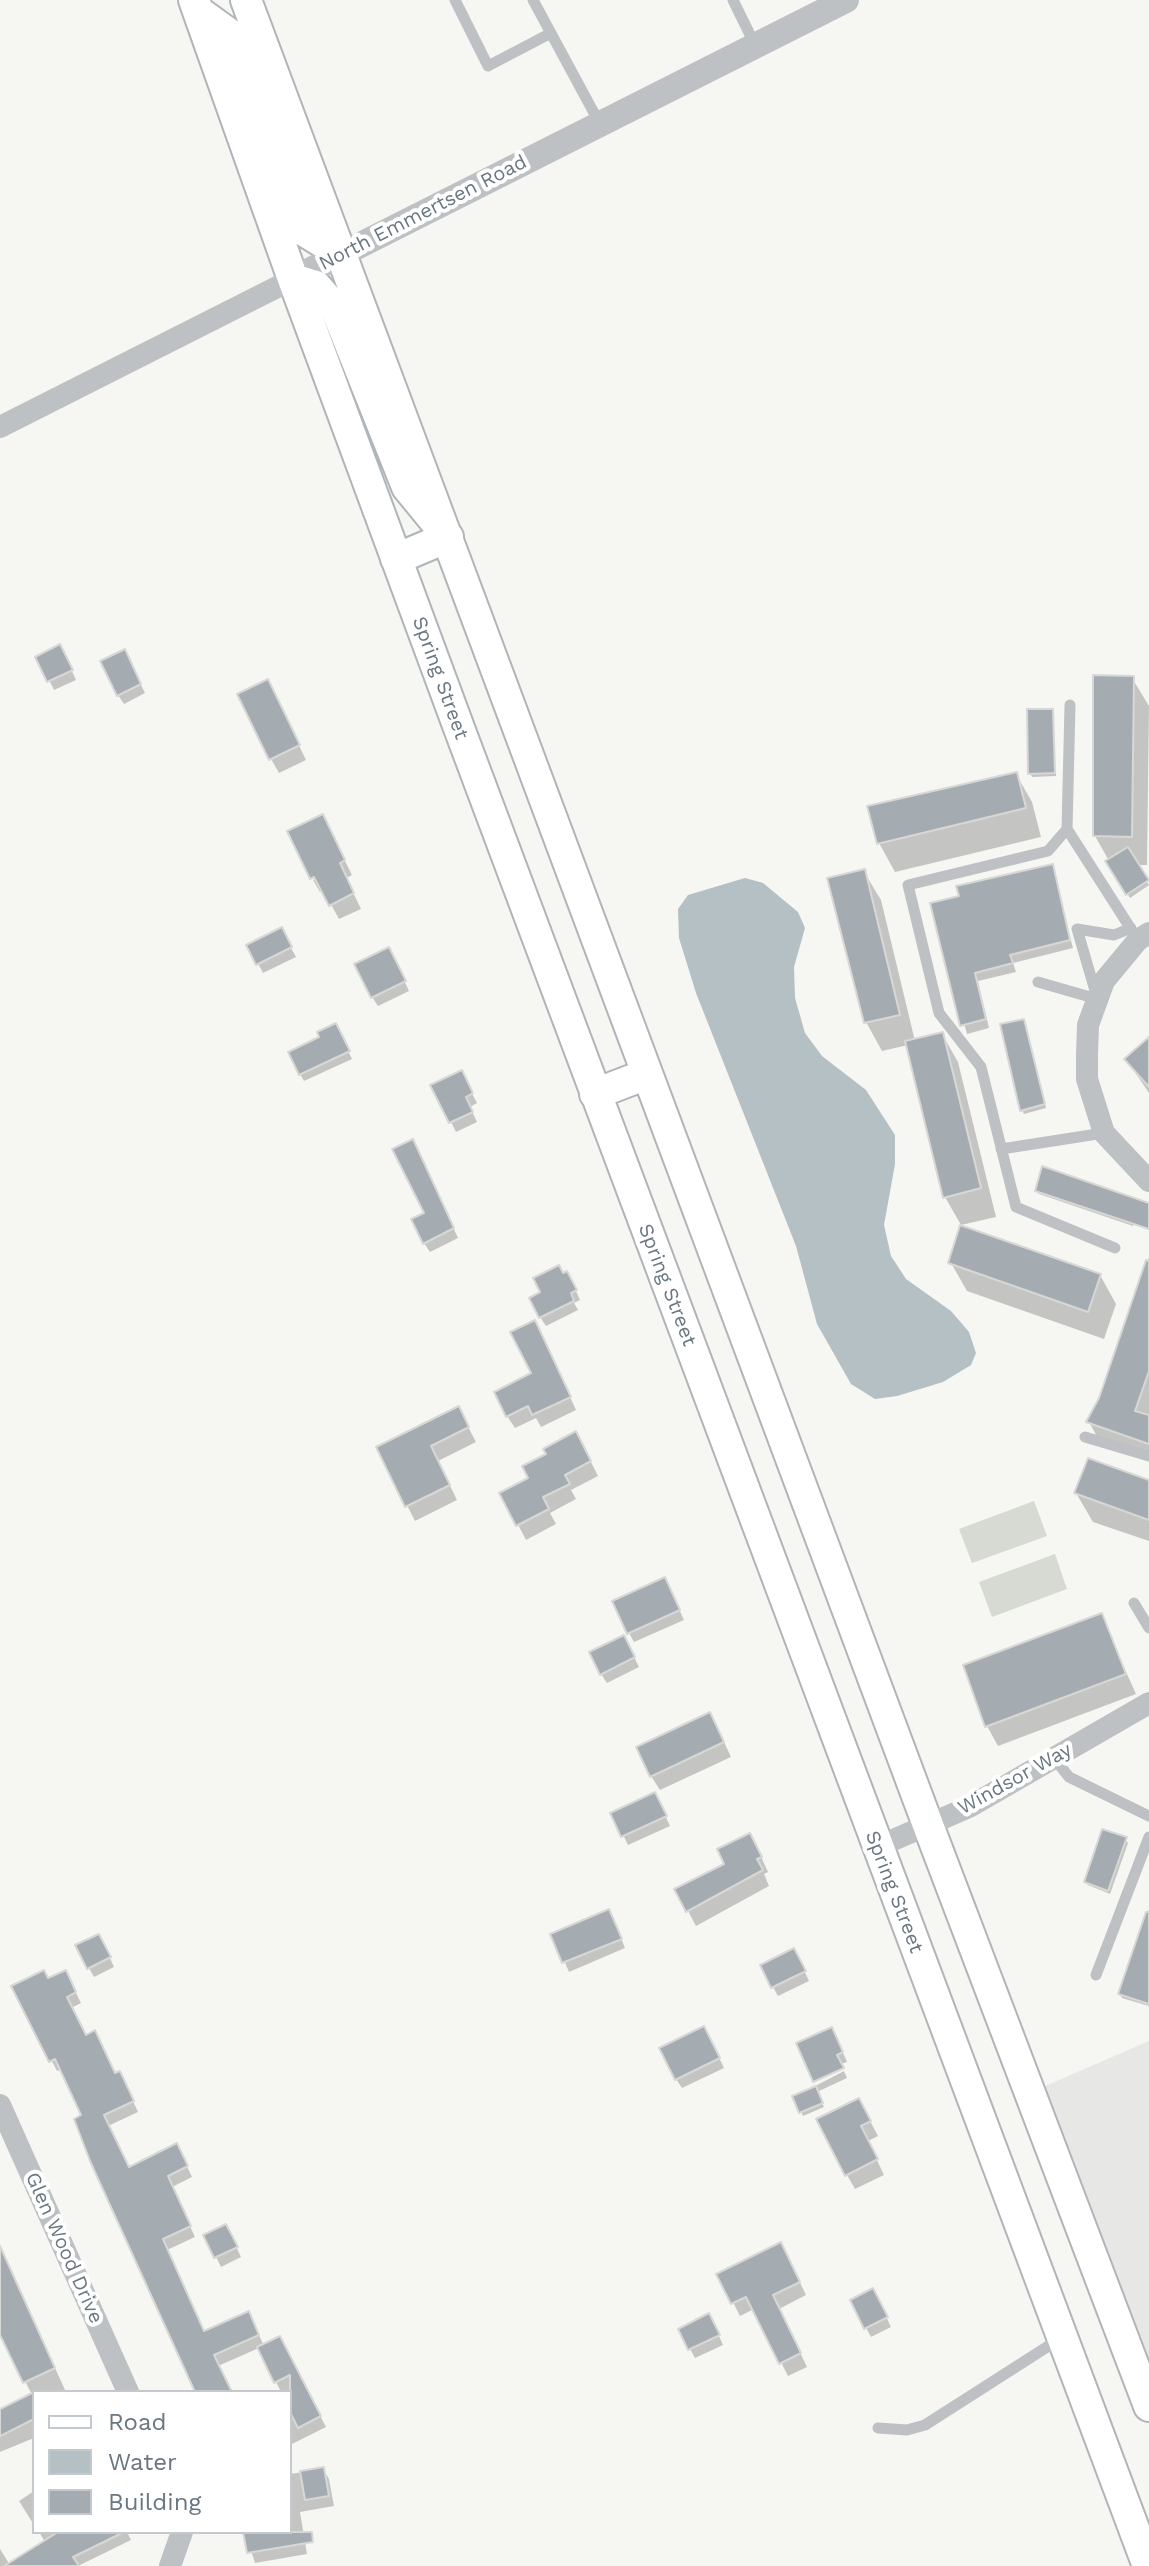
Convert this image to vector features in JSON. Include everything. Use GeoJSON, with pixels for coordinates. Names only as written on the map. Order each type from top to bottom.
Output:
{"type":"FeatureCollection","features":[{"type":"Feature","properties":{"kind":"main road"},"geometry":{"type":"LineString","coordinates":[[196,6],[227,0]]}},
{"type":"Feature","properties":{"kind":"main road"},"geometry":{"type":"LineString","coordinates":[[246,0],[928,1825],[1149,2406]]}},
{"type":"Feature","properties":{"kind":"main road"},"geometry":{"type":"LineString","coordinates":[[196,6],[228,33],[304,231],[342,254]]}},
{"type":"Feature","properties":{"kind":"main road","name":"Spring Street"},"geometry":{"type":"LineString","coordinates":[[196,6],[396,559],[877,1847],[1062,2338],[1139,2524],[1148,2566]]}},
{"type":"Feature","properties":{"kind":"main road"},"geometry":{"type":"LineString","coordinates":[[293,279],[316,286],[336,309],[407,487],[448,537]]}},
{"type":"Feature","properties":{"kind":"main road"},"geometry":{"type":"LineString","coordinates":[[396,559],[448,537]]}},
{"type":"Feature","properties":{"kind":"main road"},"geometry":{"type":"LineString","coordinates":[[595,1094],[647,1074]]}},
{"type":"Feature","properties":{"kind":"street","name":"North Emmertsen Road"},"geometry":{"type":"LineString","coordinates":[[0,427],[846,0]]}},
{"type":"Feature","properties":{"kind":"street"},"geometry":{"type":"LineString","coordinates":[[1139,934],[1104,981],[1097,999],[1088,1025],[1087,1079],[1104,1133],[1119,1153],[1149,1181]]}},
{"type":"Feature","properties":{"kind":"street","name":"Windsor Way"},"geometry":{"type":"LineString","coordinates":[[877,1847],[969,1807],[1149,1703]]}},
{"type":"Feature","properties":{"kind":"street","name":"Glen Wood Drive"},"geometry":{"type":"LineString","coordinates":[[0,2105],[10,2154],[127,2390]]}},
{"type":"Feature","properties":{"kind":"street"},"geometry":{"type":"LineString","coordinates":[[170,2566],[181,2535]]}},
{"type":"Feature","properties":{"kind":"lane"},"geometry":{"type":"LineString","coordinates":[[455,0],[488,66],[551,33]]}},
{"type":"Feature","properties":{"kind":"lane"},"geometry":{"type":"LineString","coordinates":[[533,0],[600,124]]}},
{"type":"Feature","properties":{"kind":"lane"},"geometry":{"type":"LineString","coordinates":[[733,0],[756,46]]}},
{"type":"Feature","properties":{"kind":"lane"},"geometry":{"type":"LineString","coordinates":[[1070,705],[1067,829],[1139,934]]}},
{"type":"Feature","properties":{"kind":"lane"},"geometry":{"type":"LineString","coordinates":[[1067,829],[1048,851],[908,885],[939,1013],[981,1067],[1016,1207],[1115,1248]]}},
{"type":"Feature","properties":{"kind":"lane"},"geometry":{"type":"LineString","coordinates":[[1097,999],[1077,929],[1114,935],[1139,934]]}},
{"type":"Feature","properties":{"kind":"lane"},"geometry":{"type":"LineString","coordinates":[[1038,982],[1097,999]]}},
{"type":"Feature","properties":{"kind":"lane"},"geometry":{"type":"LineString","coordinates":[[1001,1149],[1104,1133]]}},
{"type":"Feature","properties":{"kind":"lane"},"geometry":{"type":"LineString","coordinates":[[1085,1437],[1149,1456]]}},
{"type":"Feature","properties":{"kind":"lane"},"geometry":{"type":"LineString","coordinates":[[1134,1603],[1149,1628]]}},
{"type":"Feature","properties":{"kind":"lane"},"geometry":{"type":"LineString","coordinates":[[1053,1757],[1069,1777],[1149,1816]]}},
{"type":"Feature","properties":{"kind":"lane"},"geometry":{"type":"LineString","coordinates":[[1096,1975],[1149,1837]]}},
{"type":"Feature","properties":{"kind":"lane"},"geometry":{"type":"LineString","coordinates":[[878,2428],[907,2430],[925,2425],[1062,2338]]}},
{"type":"Feature","properties":{"kind":"shaded area"},"geometry":{"type":"Polygon","coordinates":[[[1034,1501],[1047,1536],[972,1563],[959,1529],[1034,1501]]]}},
{"type":"Feature","properties":{"kind":"shaded area"},"geometry":{"type":"Polygon","coordinates":[[[1055,1554],[1067,1589],[992,1617],[979,1582],[1055,1554]]]}},
{"type":"Feature","properties":{"kind":"shaded area"},"geometry":{"type":"Polygon","coordinates":[[[1149,2041],[1149,2406],[1029,2093],[1149,2041]]]}},
{"type":"Feature","properties":{"kind":"water"},"geometry":{"type":"Polygon","coordinates":[[[745,878],[763,883],[798,912],[805,928],[794,967],[795,998],[805,1033],[822,1056],[866,1090],[895,1135],[895,1164],[884,1225],[891,1256],[906,1279],[951,1311],[969,1332],[976,1353],[971,1365],[943,1382],[897,1396],[875,1399],[851,1384],[817,1324],[796,1246],[696,993],[679,938],[678,909],[688,895],[745,878]]]}},
{"type":"Feature","properties":{"kind":"building"},"geometry":{"type":"Polygon","coordinates":[[[60,644],[73,670],[47,682],[35,657],[60,644]]]}},
{"type":"Feature","properties":{"kind":"building"},"geometry":{"type":"Polygon","coordinates":[[[125,649],[141,684],[117,696],[100,661],[125,649]]]}},
{"type":"Feature","properties":{"kind":"building"},"geometry":{"type":"Polygon","coordinates":[[[1093,675],[1134,676],[1132,837],[1093,836],[1093,675]]]}},
{"type":"Feature","properties":{"kind":"building"},"geometry":{"type":"Polygon","coordinates":[[[268,679],[300,745],[269,760],[237,694],[268,679]]]}},
{"type":"Feature","properties":{"kind":"building"},"geometry":{"type":"Polygon","coordinates":[[[1027,709],[1053,709],[1055,773],[1028,774],[1027,709]]]}},
{"type":"Feature","properties":{"kind":"building"},"geometry":{"type":"Polygon","coordinates":[[[1017,772],[1026,808],[877,844],[867,806],[1017,772]]]}},
{"type":"Feature","properties":{"kind":"building"},"geometry":{"type":"Polygon","coordinates":[[[323,814],[345,860],[340,863],[354,893],[329,906],[314,877],[310,879],[287,831],[323,814]]]}},
{"type":"Feature","properties":{"kind":"building"},"geometry":{"type":"Polygon","coordinates":[[[1128,847],[1149,880],[1126,895],[1105,861],[1128,847]]]}},
{"type":"Feature","properties":{"kind":"building"},"geometry":{"type":"Polygon","coordinates":[[[1053,864],[1070,940],[1010,955],[1013,963],[975,973],[986,1019],[960,1026],[930,903],[959,896],[956,886],[1053,864]]]}},
{"type":"Feature","properties":{"kind":"building"},"geometry":{"type":"Polygon","coordinates":[[[865,869],[900,1015],[864,1023],[827,878],[865,869]]]}},
{"type":"Feature","properties":{"kind":"building"},"geometry":{"type":"Polygon","coordinates":[[[282,927],[292,947],[256,965],[246,945],[282,927]]]}},
{"type":"Feature","properties":{"kind":"building"},"geometry":{"type":"Polygon","coordinates":[[[389,947],[406,981],[371,998],[354,964],[389,947]]]}},
{"type":"Feature","properties":{"kind":"building"},"geometry":{"type":"Polygon","coordinates":[[[1024,1019],[1045,1104],[1020,1111],[1000,1024],[1024,1019]]]}},
{"type":"Feature","properties":{"kind":"building"},"geometry":{"type":"Polygon","coordinates":[[[336,1023],[350,1051],[299,1075],[288,1052],[319,1037],[317,1032],[336,1023]]]}},
{"type":"Feature","properties":{"kind":"building"},"geometry":{"type":"Polygon","coordinates":[[[943,1032],[981,1188],[943,1198],[905,1041],[943,1032]]]}},
{"type":"Feature","properties":{"kind":"building"},"geometry":{"type":"Polygon","coordinates":[[[1149,1037],[1149,1087],[1124,1059],[1149,1037]]]}},
{"type":"Feature","properties":{"kind":"building"},"geometry":{"type":"Polygon","coordinates":[[[462,1070],[473,1093],[466,1097],[473,1112],[449,1123],[430,1085],[462,1070]]]}},
{"type":"Feature","properties":{"kind":"building"},"geometry":{"type":"Polygon","coordinates":[[[413,1139],[454,1228],[423,1244],[411,1219],[424,1213],[392,1149],[413,1139]]]}},
{"type":"Feature","properties":{"kind":"building"},"geometry":{"type":"Polygon","coordinates":[[[1042,1166],[1149,1203],[1149,1229],[1035,1191],[1042,1166]]]}},
{"type":"Feature","properties":{"kind":"building"},"geometry":{"type":"Polygon","coordinates":[[[960,1225],[1101,1274],[1088,1312],[948,1263],[960,1225]]]}},
{"type":"Feature","properties":{"kind":"building"},"geometry":{"type":"Polygon","coordinates":[[[1146,1260],[1149,1261],[1149,1371],[1135,1411],[1149,1415],[1149,1444],[1086,1422],[1099,1398],[1146,1260]]]}},
{"type":"Feature","properties":{"kind":"building"},"geometry":{"type":"Polygon","coordinates":[[[559,1265],[563,1273],[567,1271],[577,1290],[571,1293],[574,1301],[539,1318],[529,1298],[540,1292],[533,1278],[559,1265]]]}},
{"type":"Feature","properties":{"kind":"building"},"geometry":{"type":"Polygon","coordinates":[[[535,1320],[571,1397],[532,1415],[528,1406],[506,1417],[494,1392],[531,1373],[510,1332],[535,1320]]]}},
{"type":"Feature","properties":{"kind":"building"},"geometry":{"type":"Polygon","coordinates":[[[459,1406],[469,1427],[431,1446],[450,1485],[405,1507],[376,1447],[459,1406]]]}},
{"type":"Feature","properties":{"kind":"building"},"geometry":{"type":"Polygon","coordinates":[[[576,1431],[591,1461],[565,1475],[570,1484],[543,1497],[549,1509],[516,1526],[499,1493],[528,1478],[522,1466],[546,1454],[543,1449],[576,1431]]]}},
{"type":"Feature","properties":{"kind":"building"},"geometry":{"type":"Polygon","coordinates":[[[1088,1458],[1149,1480],[1149,1520],[1074,1493],[1088,1458]]]}},
{"type":"Feature","properties":{"kind":"building"},"geometry":{"type":"Polygon","coordinates":[[[665,1577],[680,1610],[627,1634],[612,1601],[665,1577]]]}},
{"type":"Feature","properties":{"kind":"building"},"geometry":{"type":"Polygon","coordinates":[[[1102,1613],[1126,1674],[985,1727],[963,1665],[1102,1613]]]}},
{"type":"Feature","properties":{"kind":"building"},"geometry":{"type":"Polygon","coordinates":[[[624,1635],[635,1657],[600,1675],[589,1652],[624,1635]]]}},
{"type":"Feature","properties":{"kind":"building"},"geometry":{"type":"Polygon","coordinates":[[[710,1712],[724,1742],[650,1777],[636,1747],[710,1712]]]}},
{"type":"Feature","properties":{"kind":"building"},"geometry":{"type":"Polygon","coordinates":[[[655,1792],[667,1816],[621,1837],[610,1813],[655,1792]]]}},
{"type":"Feature","properties":{"kind":"building"},"geometry":{"type":"Polygon","coordinates":[[[1102,1829],[1127,1837],[1108,1891],[1084,1882],[1102,1829]]]}},
{"type":"Feature","properties":{"kind":"building"},"geometry":{"type":"Polygon","coordinates":[[[750,1833],[762,1857],[757,1859],[763,1870],[686,1912],[674,1889],[724,1864],[717,1849],[750,1833]]]}},
{"type":"Feature","properties":{"kind":"building"},"geometry":{"type":"Polygon","coordinates":[[[609,1909],[622,1939],[562,1963],[550,1934],[609,1909]]]}},
{"type":"Feature","properties":{"kind":"building"},"geometry":{"type":"Polygon","coordinates":[[[1146,1912],[1149,1912],[1149,2004],[1118,1994],[1146,1912]]]}},
{"type":"Feature","properties":{"kind":"building"},"geometry":{"type":"Polygon","coordinates":[[[99,1934],[111,1957],[87,1969],[75,1945],[99,1934]]]}},
{"type":"Feature","properties":{"kind":"building"},"geometry":{"type":"Polygon","coordinates":[[[794,1948],[806,1971],[771,1988],[760,1965],[794,1948]]]}},
{"type":"Feature","properties":{"kind":"building"},"geometry":{"type":"Polygon","coordinates":[[[44,1970],[48,1978],[66,1970],[76,1992],[67,1997],[86,2035],[95,2030],[115,2073],[120,2071],[134,2101],[104,2115],[129,2167],[177,2143],[188,2166],[168,2176],[191,2226],[163,2239],[204,2331],[249,2311],[259,2335],[214,2355],[231,2390],[194,2390],[90,2161],[74,2119],[81,2115],[55,2059],[49,2062],[11,1986],[44,1970]]]}},
{"type":"Feature","properties":{"kind":"building"},"geometry":{"type":"Polygon","coordinates":[[[704,2026],[720,2058],[675,2080],[659,2048],[704,2026]]]}},
{"type":"Feature","properties":{"kind":"building"},"geometry":{"type":"Polygon","coordinates":[[[832,2027],[843,2052],[837,2055],[844,2068],[813,2082],[796,2043],[832,2027]]]}},
{"type":"Feature","properties":{"kind":"building"},"geometry":{"type":"Polygon","coordinates":[[[816,2086],[823,2103],[799,2113],[792,2096],[816,2086]]]}},
{"type":"Feature","properties":{"kind":"building"},"geometry":{"type":"Polygon","coordinates":[[[859,2098],[871,2121],[861,2126],[878,2159],[845,2176],[816,2119],[859,2098]]]}},
{"type":"Feature","properties":{"kind":"building"},"geometry":{"type":"Polygon","coordinates":[[[226,2224],[238,2247],[214,2258],[203,2235],[226,2224]]]}},
{"type":"Feature","properties":{"kind":"building"},"geometry":{"type":"Polygon","coordinates":[[[781,2242],[800,2282],[773,2295],[801,2353],[779,2364],[746,2297],[731,2304],[716,2274],[781,2242]]]}},
{"type":"Feature","properties":{"kind":"building"},"geometry":{"type":"Polygon","coordinates":[[[0,2246],[55,2368],[23,2383],[0,2335],[0,2246]]]}},
{"type":"Feature","properties":{"kind":"building"},"geometry":{"type":"Polygon","coordinates":[[[873,2288],[888,2317],[864,2329],[850,2300],[873,2288]]]}},
{"type":"Feature","properties":{"kind":"building"},"geometry":{"type":"Polygon","coordinates":[[[709,2313],[720,2335],[688,2350],[678,2329],[709,2313]]]}},
{"type":"Feature","properties":{"kind":"building"},"geometry":{"type":"Polygon","coordinates":[[[280,2336],[321,2416],[298,2428],[292,2416],[290,2375],[274,2383],[257,2347],[280,2336]]]}},
{"type":"Feature","properties":{"kind":"building"},"geometry":{"type":"Polygon","coordinates":[[[32,2393],[32,2420],[0,2436],[0,2409],[32,2393]]]}},
{"type":"Feature","properties":{"kind":"building"},"geometry":{"type":"Polygon","coordinates":[[[324,2467],[329,2496],[305,2500],[300,2471],[324,2467]]]}},
{"type":"Feature","properties":{"kind":"building"},"geometry":{"type":"Polygon","coordinates":[[[312,2532],[313,2542],[247,2553],[243,2534],[312,2532]]]}},
{"type":"Feature","properties":{"kind":"building"},"geometry":{"type":"Polygon","coordinates":[[[55,2534],[120,2534],[73,2557],[79,2566],[4,2566],[55,2534]]]}}]}
